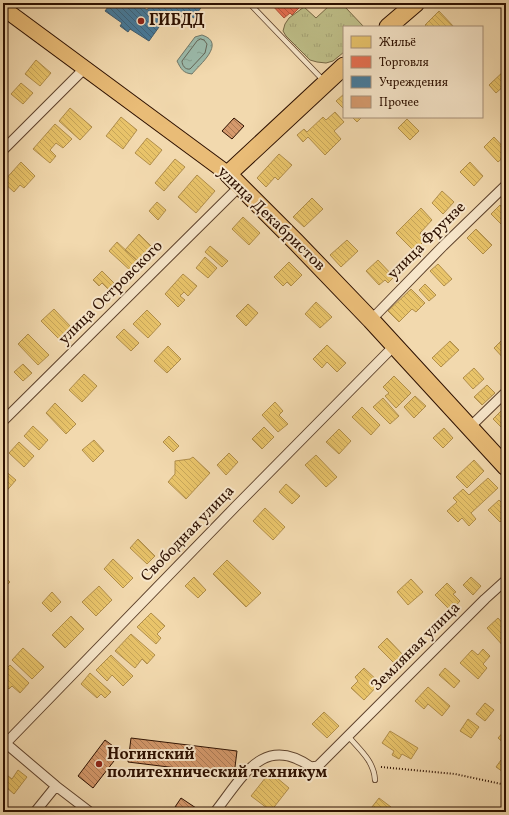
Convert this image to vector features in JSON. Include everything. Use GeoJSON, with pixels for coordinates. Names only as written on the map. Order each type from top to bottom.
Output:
{"type":"FeatureCollection","features":[{"type":"Feature","properties":{"kind":"highway"},"geometry":{"type":"LineString","coordinates":[[389,26],[416,3]]}},
{"type":"Feature","properties":{"kind":"highway"},"geometry":{"type":"LineString","coordinates":[[234,180],[343,67]]}},
{"type":"Feature","properties":{"kind":"highway","name":"улица Декабристов"},"geometry":{"type":"LineString","coordinates":[[234,180],[296,242],[370,320],[506,467]]}},
{"type":"Feature","properties":{"kind":"main road","name":"улица Декабристов"},"geometry":{"type":"LineString","coordinates":[[3,8],[234,180]]}},
{"type":"Feature","properties":{"kind":"street"},"geometry":{"type":"LineString","coordinates":[[3,150],[84,68]]}},
{"type":"Feature","properties":{"kind":"street","name":"улица Островского"},"geometry":{"type":"LineString","coordinates":[[3,421],[234,180]]}},
{"type":"Feature","properties":{"kind":"street","name":"улица Фрунзе"},"geometry":{"type":"LineString","coordinates":[[370,320],[506,185]]}},
{"type":"Feature","properties":{"kind":"street","name":"Свободная улица"},"geometry":{"type":"LineString","coordinates":[[4,742],[394,346]]}},
{"type":"Feature","properties":{"kind":"street"},"geometry":{"type":"LineString","coordinates":[[469,428],[506,392]]}},
{"type":"Feature","properties":{"kind":"street","name":"Земляная улица"},"geometry":{"type":"LineString","coordinates":[[215,812],[252,765],[265,757],[278,754],[288,755],[300,759],[311,767],[318,766],[485,599],[506,580]]}},
{"type":"Feature","properties":{"kind":"street"},"geometry":{"type":"LineString","coordinates":[[4,742],[56,786],[90,812]]}},
{"type":"Feature","properties":{"kind":"street"},"geometry":{"type":"LineString","coordinates":[[35,812],[56,786]]}},
{"type":"Feature","properties":{"kind":"lane"},"geometry":{"type":"LineString","coordinates":[[249,3],[326,83]]}},
{"type":"Feature","properties":{"kind":"lane"},"geometry":{"type":"LineString","coordinates":[[348,736],[373,766],[375,780]]}},
{"type":"Feature","properties":{"kind":"path"},"geometry":{"type":"LineString","coordinates":[[373,766],[455,774],[506,785]]}},
{"type":"Feature","properties":{"kind":"green space"},"geometry":{"type":"Polygon","coordinates":[[[334,3],[340,3],[363,26],[343,26],[343,53],[333,61],[326,63],[317,62],[310,60],[286,36],[283,31],[289,18],[304,7],[316,18],[334,3]]]}},
{"type":"Feature","properties":{"kind":"water"},"geometry":{"type":"Polygon","coordinates":[[[202,35],[209,39],[212,43],[212,48],[205,60],[192,74],[186,73],[177,61],[195,37],[202,35]]]}},
{"type":"Feature","properties":{"kind":"building: Жильё"},"geometry":{"type":"Polygon","coordinates":[[[439,11],[453,26],[426,26],[425,25],[439,11]]]}},
{"type":"Feature","properties":{"kind":"building: Жильё"},"geometry":{"type":"Polygon","coordinates":[[[36,60],[51,73],[40,86],[25,74],[36,60]]]}},
{"type":"Feature","properties":{"kind":"building: Жильё"},"geometry":{"type":"Polygon","coordinates":[[[506,69],[506,84],[496,93],[489,85],[506,69]]]}},
{"type":"Feature","properties":{"kind":"building: Жильё"},"geometry":{"type":"Polygon","coordinates":[[[21,83],[33,93],[23,104],[11,94],[21,83]]]}},
{"type":"Feature","properties":{"kind":"building: Жильё"},"geometry":{"type":"Polygon","coordinates":[[[343,95],[343,108],[336,101],[343,95]]]}},
{"type":"Feature","properties":{"kind":"building: Жильё"},"geometry":{"type":"Polygon","coordinates":[[[70,108],[92,127],[80,140],[59,121],[70,108]]]}},
{"type":"Feature","properties":{"kind":"building: Жильё"},"geometry":{"type":"Polygon","coordinates":[[[335,112],[344,122],[334,131],[341,139],[325,155],[308,137],[303,142],[297,135],[304,129],[307,132],[323,117],[326,120],[335,112]]]}},
{"type":"Feature","properties":{"kind":"building: Жильё"},"geometry":{"type":"Polygon","coordinates":[[[121,117],[137,130],[123,149],[106,136],[121,117]]]}},
{"type":"Feature","properties":{"kind":"building: Жильё"},"geometry":{"type":"Polygon","coordinates":[[[353,118],[361,118],[357,122],[353,118]]]}},
{"type":"Feature","properties":{"kind":"building: Жильё"},"geometry":{"type":"Polygon","coordinates":[[[407,119],[419,131],[410,140],[398,128],[407,119]]]}},
{"type":"Feature","properties":{"kind":"building: Жильё"},"geometry":{"type":"Polygon","coordinates":[[[55,124],[72,139],[63,148],[56,143],[50,150],[56,156],[50,163],[33,149],[55,124]]]}},
{"type":"Feature","properties":{"kind":"building: Жильё"},"geometry":{"type":"Polygon","coordinates":[[[494,137],[506,150],[506,155],[498,162],[484,147],[494,137]]]}},
{"type":"Feature","properties":{"kind":"building: Жильё"},"geometry":{"type":"Polygon","coordinates":[[[147,138],[162,150],[150,165],[135,153],[147,138]]]}},
{"type":"Feature","properties":{"kind":"building: Жильё"},"geometry":{"type":"Polygon","coordinates":[[[279,154],[292,165],[278,180],[275,177],[266,187],[257,178],[279,154]]]}},
{"type":"Feature","properties":{"kind":"building: Жильё"},"geometry":{"type":"Polygon","coordinates":[[[175,159],[185,167],[164,191],[155,183],[175,159]]]}},
{"type":"Feature","properties":{"kind":"building: Жильё"},"geometry":{"type":"Polygon","coordinates":[[[21,162],[35,176],[24,188],[20,185],[14,192],[3,182],[21,162]]]}},
{"type":"Feature","properties":{"kind":"building: Жильё"},"geometry":{"type":"Polygon","coordinates":[[[470,162],[483,176],[474,186],[460,172],[470,162]]]}},
{"type":"Feature","properties":{"kind":"building: Жильё"},"geometry":{"type":"Polygon","coordinates":[[[197,175],[215,191],[196,213],[178,197],[197,175]]]}},
{"type":"Feature","properties":{"kind":"building: Жильё"},"geometry":{"type":"Polygon","coordinates":[[[442,191],[454,202],[443,214],[432,203],[442,191]]]}},
{"type":"Feature","properties":{"kind":"building: Жильё"},"geometry":{"type":"Polygon","coordinates":[[[312,198],[323,209],[304,227],[293,217],[312,198]]]}},
{"type":"Feature","properties":{"kind":"building: Жильё"},"geometry":{"type":"Polygon","coordinates":[[[157,202],[166,210],[158,220],[149,211],[157,202]]]}},
{"type":"Feature","properties":{"kind":"building: Жильё"},"geometry":{"type":"Polygon","coordinates":[[[500,205],[506,211],[506,229],[491,214],[500,205]]]}},
{"type":"Feature","properties":{"kind":"building: Жильё"},"geometry":{"type":"Polygon","coordinates":[[[421,208],[432,220],[420,233],[426,239],[414,251],[396,233],[421,208]]]}},
{"type":"Feature","properties":{"kind":"building: Жильё"},"geometry":{"type":"Polygon","coordinates":[[[243,217],[260,233],[249,245],[232,229],[243,217]]]}},
{"type":"Feature","properties":{"kind":"building: Жильё"},"geometry":{"type":"Polygon","coordinates":[[[476,229],[492,245],[483,254],[467,238],[476,229]]]}},
{"type":"Feature","properties":{"kind":"building: Жильё"},"geometry":{"type":"Polygon","coordinates":[[[139,234],[153,248],[140,263],[125,250],[139,234]]]}},
{"type":"Feature","properties":{"kind":"building: Жильё"},"geometry":{"type":"Polygon","coordinates":[[[347,240],[358,251],[341,267],[330,255],[347,240]]]}},
{"type":"Feature","properties":{"kind":"building: Жильё"},"geometry":{"type":"Polygon","coordinates":[[[117,242],[140,263],[132,272],[109,251],[117,242]]]}},
{"type":"Feature","properties":{"kind":"building: Жильё"},"geometry":{"type":"Polygon","coordinates":[[[210,246],[228,261],[222,267],[205,252],[210,246]]]}},
{"type":"Feature","properties":{"kind":"building: Жильё"},"geometry":{"type":"Polygon","coordinates":[[[205,257],[217,268],[208,278],[196,268],[205,257]]]}},
{"type":"Feature","properties":{"kind":"building: Жильё"},"geometry":{"type":"Polygon","coordinates":[[[378,260],[394,277],[388,283],[385,280],[379,285],[366,271],[378,260]]]}},
{"type":"Feature","properties":{"kind":"building: Жильё"},"geometry":{"type":"Polygon","coordinates":[[[289,262],[302,275],[291,286],[287,282],[283,286],[274,277],[289,262]]]}},
{"type":"Feature","properties":{"kind":"building: Жильё"},"geometry":{"type":"Polygon","coordinates":[[[438,264],[452,279],[444,286],[430,271],[438,264]]]}},
{"type":"Feature","properties":{"kind":"building: Жильё"},"geometry":{"type":"Polygon","coordinates":[[[102,271],[115,284],[109,290],[102,283],[99,286],[93,280],[102,271]]]}},
{"type":"Feature","properties":{"kind":"building: Жильё"},"geometry":{"type":"Polygon","coordinates":[[[183,274],[197,286],[188,296],[184,292],[180,296],[185,300],[178,307],[165,294],[183,274]]]}},
{"type":"Feature","properties":{"kind":"building: Жильё"},"geometry":{"type":"Polygon","coordinates":[[[425,284],[436,295],[429,301],[419,290],[425,284]]]}},
{"type":"Feature","properties":{"kind":"building: Жильё"},"geometry":{"type":"Polygon","coordinates":[[[411,289],[425,303],[416,312],[412,309],[399,322],[388,311],[411,289]]]}},
{"type":"Feature","properties":{"kind":"building: Жильё"},"geometry":{"type":"Polygon","coordinates":[[[316,302],[332,317],[320,328],[305,314],[316,302]]]}},
{"type":"Feature","properties":{"kind":"building: Жильё"},"geometry":{"type":"Polygon","coordinates":[[[248,304],[258,313],[246,326],[236,316],[248,304]]]}},
{"type":"Feature","properties":{"kind":"building: Жильё"},"geometry":{"type":"Polygon","coordinates":[[[54,309],[72,328],[60,340],[41,321],[54,309]]]}},
{"type":"Feature","properties":{"kind":"building: Жильё"},"geometry":{"type":"Polygon","coordinates":[[[147,310],[161,324],[148,338],[133,324],[147,310]]]}},
{"type":"Feature","properties":{"kind":"building: Жильё"},"geometry":{"type":"Polygon","coordinates":[[[124,329],[139,343],[131,351],[116,337],[124,329]]]}},
{"type":"Feature","properties":{"kind":"building: Жильё"},"geometry":{"type":"Polygon","coordinates":[[[28,334],[49,355],[38,365],[18,344],[28,334]]]}},
{"type":"Feature","properties":{"kind":"building: Жильё"},"geometry":{"type":"Polygon","coordinates":[[[506,336],[506,361],[494,348],[506,336]]]}},
{"type":"Feature","properties":{"kind":"building: Жильё"},"geometry":{"type":"Polygon","coordinates":[[[450,341],[459,350],[441,367],[432,358],[450,341]]]}},
{"type":"Feature","properties":{"kind":"building: Жильё"},"geometry":{"type":"Polygon","coordinates":[[[327,345],[346,363],[337,372],[327,362],[322,368],[313,359],[327,345]]]}},
{"type":"Feature","properties":{"kind":"building: Жильё"},"geometry":{"type":"Polygon","coordinates":[[[168,346],[181,359],[167,373],[154,361],[168,346]]]}},
{"type":"Feature","properties":{"kind":"building: Жильё"},"geometry":{"type":"Polygon","coordinates":[[[23,364],[32,373],[23,381],[14,372],[23,364]]]}},
{"type":"Feature","properties":{"kind":"building: Жильё"},"geometry":{"type":"Polygon","coordinates":[[[474,368],[484,379],[473,389],[463,378],[474,368]]]}},
{"type":"Feature","properties":{"kind":"building: Жильё"},"geometry":{"type":"Polygon","coordinates":[[[84,374],[97,386],[82,402],[69,390],[84,374]]]}},
{"type":"Feature","properties":{"kind":"building: Жильё"},"geometry":{"type":"Polygon","coordinates":[[[394,376],[411,393],[396,408],[385,396],[389,393],[383,387],[394,376]]]}},
{"type":"Feature","properties":{"kind":"building: Жильё"},"geometry":{"type":"Polygon","coordinates":[[[487,385],[495,393],[482,405],[474,397],[487,385]]]}},
{"type":"Feature","properties":{"kind":"building: Жильё"},"geometry":{"type":"Polygon","coordinates":[[[415,396],[426,406],[414,418],[404,407],[415,396]]]}},
{"type":"Feature","properties":{"kind":"building: Жильё"},"geometry":{"type":"Polygon","coordinates":[[[383,398],[399,416],[390,424],[373,407],[383,398]]]}},
{"type":"Feature","properties":{"kind":"building: Жильё"},"geometry":{"type":"Polygon","coordinates":[[[275,402],[283,411],[279,415],[288,424],[278,432],[262,415],[275,402]]]}},
{"type":"Feature","properties":{"kind":"building: Жильё"},"geometry":{"type":"Polygon","coordinates":[[[55,403],[76,424],[66,434],[46,413],[55,403]]]}},
{"type":"Feature","properties":{"kind":"building: Жильё"},"geometry":{"type":"Polygon","coordinates":[[[362,407],[380,425],[371,435],[352,417],[362,407]]]}},
{"type":"Feature","properties":{"kind":"building: Жильё"},"geometry":{"type":"Polygon","coordinates":[[[505,407],[506,428],[504,430],[493,419],[505,407]]]}},
{"type":"Feature","properties":{"kind":"building: Жильё"},"geometry":{"type":"Polygon","coordinates":[[[33,426],[48,440],[39,450],[24,436],[33,426]]]}},
{"type":"Feature","properties":{"kind":"building: Жильё"},"geometry":{"type":"Polygon","coordinates":[[[264,427],[274,437],[262,449],[252,439],[264,427]]]}},
{"type":"Feature","properties":{"kind":"building: Жильё"},"geometry":{"type":"Polygon","coordinates":[[[444,428],[453,438],[443,448],[433,438],[444,428]]]}},
{"type":"Feature","properties":{"kind":"building: Жильё"},"geometry":{"type":"Polygon","coordinates":[[[339,429],[351,441],[339,454],[326,442],[339,429]]]}},
{"type":"Feature","properties":{"kind":"building: Жильё"},"geometry":{"type":"Polygon","coordinates":[[[169,436],[179,446],[173,452],[163,442],[169,436]]]}},
{"type":"Feature","properties":{"kind":"building: Жильё"},"geometry":{"type":"Polygon","coordinates":[[[94,440],[104,451],[93,462],[82,450],[94,440]]]}},
{"type":"Feature","properties":{"kind":"building: Жильё"},"geometry":{"type":"Polygon","coordinates":[[[19,442],[34,456],[24,467],[9,453],[19,442]]]}},
{"type":"Feature","properties":{"kind":"building: Жильё"},"geometry":{"type":"Polygon","coordinates":[[[229,453],[238,462],[226,475],[217,465],[229,453]]]}},
{"type":"Feature","properties":{"kind":"building: Жильё"},"geometry":{"type":"Polygon","coordinates":[[[316,455],[337,477],[326,487],[305,465],[316,455]]]}},
{"type":"Feature","properties":{"kind":"building: Жильё"},"geometry":{"type":"Polygon","coordinates":[[[193,457],[210,473],[186,499],[168,482],[175,474],[175,461],[190,459],[193,457]]]}},
{"type":"Feature","properties":{"kind":"building: Жильё"},"geometry":{"type":"Polygon","coordinates":[[[474,460],[484,471],[467,488],[456,477],[474,460]]]}},
{"type":"Feature","properties":{"kind":"building: Жильё"},"geometry":{"type":"Polygon","coordinates":[[[3,469],[16,480],[3,495],[3,469]]]}},
{"type":"Feature","properties":{"kind":"building: Жильё"},"geometry":{"type":"Polygon","coordinates":[[[488,478],[498,488],[471,513],[476,519],[469,526],[462,518],[458,522],[447,511],[457,502],[453,498],[463,489],[469,495],[488,478]]]}},
{"type":"Feature","properties":{"kind":"building: Жильё"},"geometry":{"type":"Polygon","coordinates":[[[286,484],[300,496],[292,504],[279,492],[286,484]]]}},
{"type":"Feature","properties":{"kind":"building: Жильё"},"geometry":{"type":"Polygon","coordinates":[[[506,499],[506,516],[500,522],[488,510],[499,500],[502,503],[506,499]]]}},
{"type":"Feature","properties":{"kind":"building: Жильё"},"geometry":{"type":"Polygon","coordinates":[[[265,508],[285,527],[273,540],[253,521],[265,508]]]}},
{"type":"Feature","properties":{"kind":"building: Жильё"},"geometry":{"type":"Polygon","coordinates":[[[138,539],[155,556],[147,564],[130,548],[138,539]]]}},
{"type":"Feature","properties":{"kind":"building: Жильё"},"geometry":{"type":"Polygon","coordinates":[[[113,559],[133,578],[123,588],[104,569],[113,559]]]}},
{"type":"Feature","properties":{"kind":"building: Жильё"},"geometry":{"type":"Polygon","coordinates":[[[227,560],[261,593],[246,607],[213,574],[227,560]]]}},
{"type":"Feature","properties":{"kind":"building: Жильё"},"geometry":{"type":"Polygon","coordinates":[[[3,575],[10,582],[3,589],[3,575]]]}},
{"type":"Feature","properties":{"kind":"building: Жильё"},"geometry":{"type":"Polygon","coordinates":[[[194,577],[206,590],[198,598],[185,586],[194,577]]]}},
{"type":"Feature","properties":{"kind":"building: Жильё"},"geometry":{"type":"Polygon","coordinates":[[[471,577],[481,586],[473,595],[463,585],[471,577]]]}},
{"type":"Feature","properties":{"kind":"building: Жильё"},"geometry":{"type":"Polygon","coordinates":[[[411,579],[423,592],[408,605],[397,592],[411,579]]]}},
{"type":"Feature","properties":{"kind":"building: Жильё"},"geometry":{"type":"Polygon","coordinates":[[[447,583],[456,592],[453,594],[460,601],[451,611],[435,595],[447,583]]]}},
{"type":"Feature","properties":{"kind":"building: Жильё"},"geometry":{"type":"Polygon","coordinates":[[[99,586],[112,600],[96,616],[82,602],[99,586]]]}},
{"type":"Feature","properties":{"kind":"building: Жильё"},"geometry":{"type":"Polygon","coordinates":[[[52,592],[61,602],[51,612],[42,603],[52,592]]]}},
{"type":"Feature","properties":{"kind":"building: Жильё"},"geometry":{"type":"Polygon","coordinates":[[[151,613],[165,626],[157,634],[161,638],[156,644],[137,627],[151,613]]]}},
{"type":"Feature","properties":{"kind":"building: Жильё"},"geometry":{"type":"Polygon","coordinates":[[[71,616],[84,629],[65,648],[52,635],[71,616]]]}},
{"type":"Feature","properties":{"kind":"building: Жильё"},"geometry":{"type":"Polygon","coordinates":[[[498,618],[506,627],[505,648],[487,628],[498,618]]]}},
{"type":"Feature","properties":{"kind":"building: Жильё"},"geometry":{"type":"Polygon","coordinates":[[[131,634],[155,655],[147,664],[142,659],[135,668],[115,651],[131,634]]]}},
{"type":"Feature","properties":{"kind":"building: Жильё"},"geometry":{"type":"Polygon","coordinates":[[[387,638],[405,657],[396,665],[378,647],[387,638]]]}},
{"type":"Feature","properties":{"kind":"building: Жильё"},"geometry":{"type":"Polygon","coordinates":[[[23,648],[44,667],[32,679],[12,660],[23,648]]]}},
{"type":"Feature","properties":{"kind":"building: Жильё"},"geometry":{"type":"Polygon","coordinates":[[[483,649],[490,656],[483,664],[487,668],[478,679],[460,663],[472,650],[478,655],[483,649]]]}},
{"type":"Feature","properties":{"kind":"building: Жильё"},"geometry":{"type":"Polygon","coordinates":[[[111,655],[133,676],[123,686],[112,675],[107,681],[96,670],[111,655]]]}},
{"type":"Feature","properties":{"kind":"building: Жильё"},"geometry":{"type":"Polygon","coordinates":[[[10,665],[29,683],[20,693],[12,686],[9,689],[3,683],[3,672],[10,665]]]}},
{"type":"Feature","properties":{"kind":"building: Жильё"},"geometry":{"type":"Polygon","coordinates":[[[364,668],[380,683],[364,700],[351,688],[358,681],[355,677],[364,668]]]}},
{"type":"Feature","properties":{"kind":"building: Жильё"},"geometry":{"type":"Polygon","coordinates":[[[445,668],[460,681],[454,688],[439,675],[445,668]]]}},
{"type":"Feature","properties":{"kind":"building: Жильё"},"geometry":{"type":"Polygon","coordinates":[[[90,673],[111,692],[105,698],[101,694],[97,698],[81,684],[90,673]]]}},
{"type":"Feature","properties":{"kind":"building: Жильё"},"geometry":{"type":"Polygon","coordinates":[[[428,687],[450,706],[442,716],[428,704],[424,709],[415,701],[428,687]]]}},
{"type":"Feature","properties":{"kind":"building: Жильё"},"geometry":{"type":"Polygon","coordinates":[[[485,703],[494,710],[485,721],[476,714],[485,703]]]}},
{"type":"Feature","properties":{"kind":"building: Жильё"},"geometry":{"type":"Polygon","coordinates":[[[324,712],[339,726],[327,738],[312,724],[324,712]]]}},
{"type":"Feature","properties":{"kind":"building: Жильё"},"geometry":{"type":"Polygon","coordinates":[[[468,719],[479,727],[471,738],[460,731],[468,719]]]}},
{"type":"Feature","properties":{"kind":"building: Жильё"},"geometry":{"type":"Polygon","coordinates":[[[506,729],[506,745],[498,738],[506,729]]]}},
{"type":"Feature","properties":{"kind":"building: Жильё"},"geometry":{"type":"Polygon","coordinates":[[[390,731],[418,748],[411,759],[402,754],[399,759],[392,755],[394,751],[382,743],[390,731]]]}},
{"type":"Feature","properties":{"kind":"building: Жильё"},"geometry":{"type":"Polygon","coordinates":[[[501,760],[504,763],[506,761],[506,774],[496,767],[501,760]]]}},
{"type":"Feature","properties":{"kind":"building: Жильё"},"geometry":{"type":"Polygon","coordinates":[[[18,770],[27,777],[14,794],[7,788],[3,792],[3,772],[12,779],[18,770]]]}},
{"type":"Feature","properties":{"kind":"building: Жильё"},"geometry":{"type":"Polygon","coordinates":[[[270,772],[289,788],[271,811],[251,796],[270,772]]]}},
{"type":"Feature","properties":{"kind":"building: Жильё"},"geometry":{"type":"Polygon","coordinates":[[[379,798],[391,807],[388,812],[368,812],[379,798]]]}},
{"type":"Feature","properties":{"kind":"building: Торговля"},"geometry":{"type":"Polygon","coordinates":[[[299,3],[296,6],[299,8],[292,15],[290,13],[284,18],[271,4],[299,3]]]}},
{"type":"Feature","properties":{"kind":"building: Учреждения","name":"ГИБДД"},"geometry":{"type":"Polygon","coordinates":[[[111,3],[137,3],[147,10],[152,3],[172,3],[174,5],[176,3],[204,3],[194,18],[184,12],[179,20],[169,13],[149,41],[130,29],[128,32],[120,26],[122,23],[105,11],[111,3]]]}},
{"type":"Feature","properties":{"kind":"building: Прочее"},"geometry":{"type":"Polygon","coordinates":[[[234,118],[244,126],[232,139],[222,131],[234,118]]]}},
{"type":"Feature","properties":{"kind":"building: Прочее"},"geometry":{"type":"Polygon","coordinates":[[[131,738],[237,751],[234,775],[128,762],[131,738]]]}},
{"type":"Feature","properties":{"kind":"building: Прочее","name":"Ногинский политехнический техникум"},"geometry":{"type":"Polygon","coordinates":[[[105,740],[121,752],[93,788],[78,776],[105,740]]]}},
{"type":"Feature","properties":{"kind":"building: Прочее"},"geometry":{"type":"Polygon","coordinates":[[[181,798],[202,812],[182,812],[175,807],[181,798]]]}},
{"type":"Feature","properties":{"kind":"place","name":"ГИБДД"},"geometry":{"type":"Point","coordinates":[141,21]}},
{"type":"Feature","properties":{"kind":"place","name":"Ногинский политехнический техникум"},"geometry":{"type":"Point","coordinates":[99,764]}}]}
